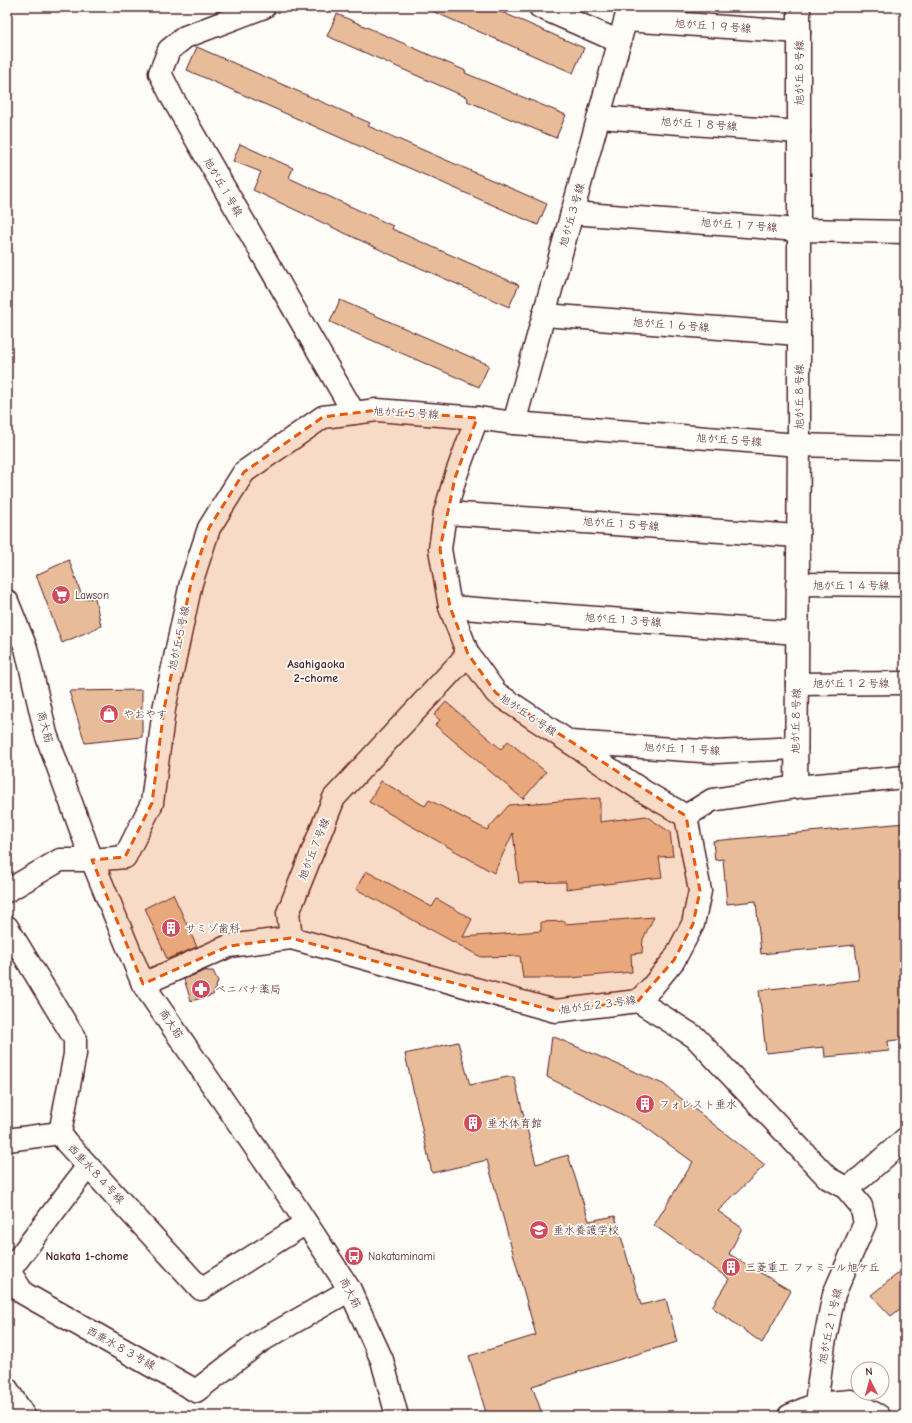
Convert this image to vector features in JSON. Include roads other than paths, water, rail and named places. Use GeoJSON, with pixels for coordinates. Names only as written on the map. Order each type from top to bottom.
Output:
{"type":"FeatureCollection","features":[{"type":"Feature","properties":{"kind":"street","name":"旭が丘１号線"},"geometry":{"type":"LineString","coordinates":[[264,7],[185,37],[169,50],[160,73],[176,105],[354,413]]}},
{"type":"Feature","properties":{"kind":"street"},"geometry":{"type":"LineString","coordinates":[[540,7],[620,42]]}},
{"type":"Feature","properties":{"kind":"street","name":"旭が丘８号線"},"geometry":{"type":"LineString","coordinates":[[796,787],[799,7]]}},
{"type":"Feature","properties":{"kind":"street","name":"旭が丘３号線"},"geometry":{"type":"LineString","coordinates":[[514,423],[628,13]]}},
{"type":"Feature","properties":{"kind":"street","name":"旭が丘１９号線"},"geometry":{"type":"LineString","coordinates":[[628,13],[799,32]]}},
{"type":"Feature","properties":{"kind":"street","name":"旭が丘１８号線"},"geometry":{"type":"LineString","coordinates":[[599,117],[799,132]]}},
{"type":"Feature","properties":{"kind":"street","name":"旭が丘１７号線"},"geometry":{"type":"LineString","coordinates":[[572,213],[799,230],[905,232]]}},
{"type":"Feature","properties":{"kind":"street","name":"旭が丘１６号線"},"geometry":{"type":"LineString","coordinates":[[544,315],[798,334]]}},
{"type":"Feature","properties":{"kind":"street","name":"旭が丘５号線"},"geometry":{"type":"LineString","coordinates":[[92,860],[125,857],[152,803],[164,709],[191,583],[209,528],[244,472],[323,417],[377,410],[477,418],[514,423],[798,445],[905,448]]}},
{"type":"Feature","properties":{"kind":"street","name":"旭が丘６号線"},"geometry":{"type":"LineString","coordinates":[[477,418],[455,478],[445,513],[440,549],[450,606],[468,654],[496,693],[643,791],[686,816]]}},
{"type":"Feature","properties":{"kind":"street","name":"旭が丘１５号線"},"geometry":{"type":"LineString","coordinates":[[445,513],[798,536]]}},
{"type":"Feature","properties":{"kind":"street","name":"旭が丘１４号線"},"geometry":{"type":"LineString","coordinates":[[797,584],[905,585]]}},
{"type":"Feature","properties":{"kind":"street","name":"商大筋"},"geometry":{"type":"LineString","coordinates":[[7,601],[26,648],[46,734],[92,860],[143,984],[350,1290],[382,1360],[397,1416]]}},
{"type":"Feature","properties":{"kind":"street","name":"旭が丘１３号線"},"geometry":{"type":"LineString","coordinates":[[450,606],[797,633]]}},
{"type":"Feature","properties":{"kind":"street","name":"旭が丘７号線"},"geometry":{"type":"LineString","coordinates":[[291,938],[288,913],[334,798],[468,654]]}},
{"type":"Feature","properties":{"kind":"street","name":"旭が丘１２号線"},"geometry":{"type":"LineString","coordinates":[[797,684],[905,683]]}},
{"type":"Feature","properties":{"kind":"street","name":"旭が丘１１号線"},"geometry":{"type":"LineString","coordinates":[[568,742],[716,752],[796,748]]}},
{"type":"Feature","properties":{"kind":"street"},"geometry":{"type":"LineString","coordinates":[[686,816],[712,800],[796,787],[905,777]]}},
{"type":"Feature","properties":{"kind":"street","name":"旭が丘２３号線"},"geometry":{"type":"LineString","coordinates":[[291,938],[555,1011],[638,1001],[652,988],[674,960],[693,924],[700,891],[686,816]]}},
{"type":"Feature","properties":{"kind":"street"},"geometry":{"type":"LineString","coordinates":[[7,891],[60,860],[92,860]]}},
{"type":"Feature","properties":{"kind":"street","name":"西垂水８４号線"},"geometry":{"type":"LineString","coordinates":[[7,927],[75,1039],[75,1054],[60,1133],[66,1142],[201,1289],[306,1223]]}},
{"type":"Feature","properties":{"kind":"street"},"geometry":{"type":"LineString","coordinates":[[143,984],[229,946],[291,938]]}},
{"type":"Feature","properties":{"kind":"street"},"geometry":{"type":"LineString","coordinates":[[638,1001],[695,1037],[828,1178],[846,1188],[862,1177],[905,1139]]}},
{"type":"Feature","properties":{"kind":"street"},"geometry":{"type":"LineString","coordinates":[[7,1140],[60,1133]]}},
{"type":"Feature","properties":{"kind":"street","name":"西垂水８３号線"},"geometry":{"type":"LineString","coordinates":[[88,1166],[9,1271],[23,1294],[196,1391],[261,1341],[350,1290]]}},
{"type":"Feature","properties":{"kind":"street","name":"旭が丘２１号線"},"geometry":{"type":"LineString","coordinates":[[816,1404],[824,1344],[834,1294],[865,1222],[861,1206],[846,1188]]}},
{"type":"Feature","properties":{"kind":"street"},"geometry":{"type":"LineString","coordinates":[[7,1389],[24,1416]]}},
{"type":"Feature","properties":{"kind":"street"},"geometry":{"type":"LineString","coordinates":[[789,1416],[816,1404],[851,1401],[879,1416]]}},
{"type":"Feature","properties":{"kind":"place","name":"Lawson"},"geometry":{"type":"Point","coordinates":[61,595]}},
{"type":"Feature","properties":{"kind":"place","name":"やおやす"},"geometry":{"type":"Point","coordinates":[109,714]}},
{"type":"Feature","properties":{"kind":"place","name":"サミゾ歯科"},"geometry":{"type":"Point","coordinates":[171,928]}},
{"type":"Feature","properties":{"kind":"place","name":"ベニバナ薬局"},"geometry":{"type":"Point","coordinates":[201,989]}},
{"type":"Feature","properties":{"kind":"place","name":"フォレスト垂水"},"geometry":{"type":"Point","coordinates":[645,1104]}},
{"type":"Feature","properties":{"kind":"place","name":"垂水体育館"},"geometry":{"type":"Point","coordinates":[473,1123]}},
{"type":"Feature","properties":{"kind":"place","name":"垂水養護学校"},"geometry":{"type":"Point","coordinates":[539,1230]}},
{"type":"Feature","properties":{"kind":"place","name":"Nakataminami"},"geometry":{"type":"Point","coordinates":[354,1256]}},
{"type":"Feature","properties":{"kind":"place","name":"三菱重工 ファミール旭ケ丘"},"geometry":{"type":"Point","coordinates":[731,1267]}},
{"type":"Feature","properties":{"kind":"district","name":"Asahigaoka 2-chome"},"geometry":{"type":"Point","coordinates":[316,671]}},
{"type":"Feature","properties":{"kind":"district","name":"Nakata 1-chome"},"geometry":{"type":"Point","coordinates":[87,1256]}}]}
